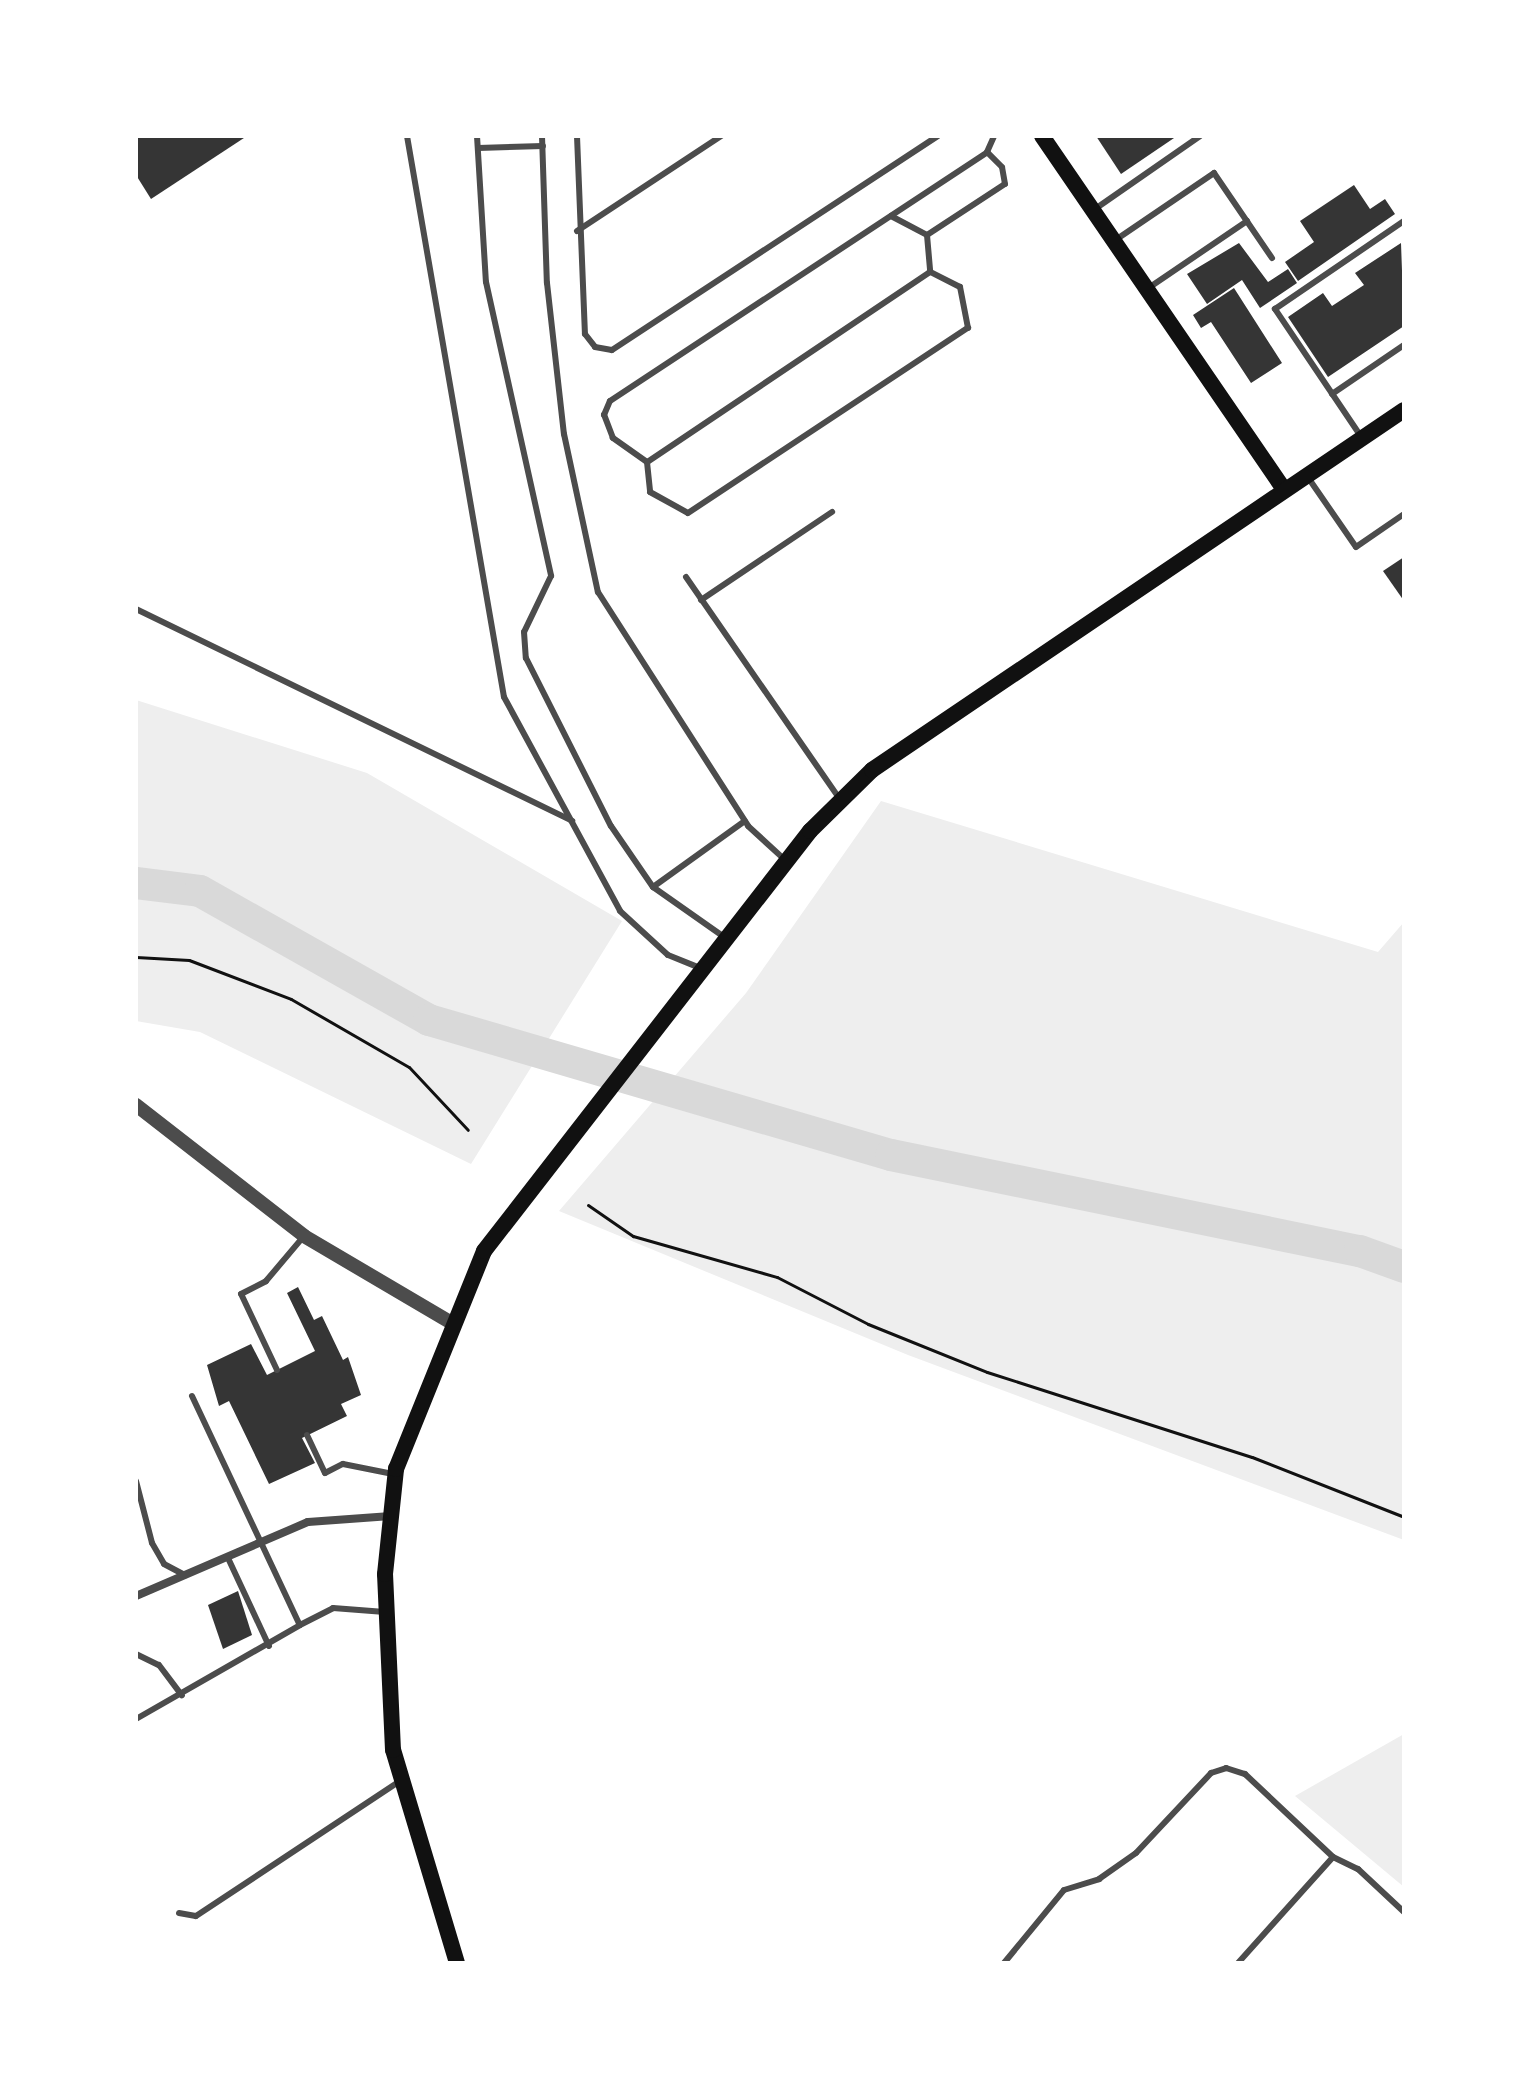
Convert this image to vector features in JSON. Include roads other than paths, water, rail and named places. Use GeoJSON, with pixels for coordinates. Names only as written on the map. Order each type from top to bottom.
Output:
{"type":"FeatureCollection","features":[{"type":"Feature","properties":{"kind":"main road"},"geometry":{"type":"LineString","coordinates":[[1042,136],[1284,490]]}},
{"type":"Feature","properties":{"kind":"main road"},"geometry":{"type":"LineString","coordinates":[[457,1963],[400,1781],[385,1690],[385,1612],[396,1474],[450,1322],[484,1251],[786,862],[872,770],[1404,410]]}},
{"type":"Feature","properties":{"kind":"street"},"geometry":{"type":"LineString","coordinates":[[136,1105],[304,1236],[450,1322]]}},
{"type":"Feature","properties":{"kind":"street"},"geometry":{"type":"LineString","coordinates":[[137,1594],[308,1522],[391,1516]]}},
{"type":"Feature","properties":{"kind":"lane"},"geometry":{"type":"LineString","coordinates":[[407,136],[498,681],[632,926],[668,955],[703,970]]}},
{"type":"Feature","properties":{"kind":"lane"},"geometry":{"type":"LineString","coordinates":[[477,136],[486,282],[551,576],[524,632],[526,658],[611,826],[653,887],[727,939]]}},
{"type":"Feature","properties":{"kind":"lane"},"geometry":{"type":"LineString","coordinates":[[542,136],[564,434],[598,592],[745,821],[786,862]]}},
{"type":"Feature","properties":{"kind":"lane"},"geometry":{"type":"LineString","coordinates":[[577,136],[577,231],[585,334],[595,347],[612,350],[938,136]]}},
{"type":"Feature","properties":{"kind":"lane"},"geometry":{"type":"LineString","coordinates":[[577,231],[721,136]]}},
{"type":"Feature","properties":{"kind":"lane"},"geometry":{"type":"LineString","coordinates":[[930,272],[960,287],[968,328],[688,513],[650,492],[647,462],[613,438],[604,415],[610,401],[987,152],[994,136]]}},
{"type":"Feature","properties":{"kind":"lane"},"geometry":{"type":"LineString","coordinates":[[1093,211],[1200,136]]}},
{"type":"Feature","properties":{"kind":"lane"},"geometry":{"type":"LineString","coordinates":[[478,148],[543,146]]}},
{"type":"Feature","properties":{"kind":"lane"},"geometry":{"type":"LineString","coordinates":[[927,235],[1005,184],[1002,167],[987,152]]}},
{"type":"Feature","properties":{"kind":"lane"},"geometry":{"type":"LineString","coordinates":[[1114,241],[1214,173],[1272,258]]}},
{"type":"Feature","properties":{"kind":"lane"},"geometry":{"type":"LineString","coordinates":[[891,216],[927,235]]}},
{"type":"Feature","properties":{"kind":"lane"},"geometry":{"type":"LineString","coordinates":[[1146,289],[1247,221]]}},
{"type":"Feature","properties":{"kind":"lane"},"geometry":{"type":"LineString","coordinates":[[1362,438],[1275,309],[1404,221]]}},
{"type":"Feature","properties":{"kind":"lane"},"geometry":{"type":"LineString","coordinates":[[927,235],[930,272]]}},
{"type":"Feature","properties":{"kind":"lane"},"geometry":{"type":"LineString","coordinates":[[647,462],[930,272]]}},
{"type":"Feature","properties":{"kind":"lane"},"geometry":{"type":"LineString","coordinates":[[1332,394],[1404,345]]}},
{"type":"Feature","properties":{"kind":"lane"},"geometry":{"type":"LineString","coordinates":[[1306,475],[1356,547],[1404,514]]}},
{"type":"Feature","properties":{"kind":"lane"},"geometry":{"type":"LineString","coordinates":[[701,600],[832,512]]}},
{"type":"Feature","properties":{"kind":"lane"},"geometry":{"type":"LineString","coordinates":[[686,577],[841,801]]}},
{"type":"Feature","properties":{"kind":"lane"},"geometry":{"type":"LineString","coordinates":[[136,609],[572,821]]}},
{"type":"Feature","properties":{"kind":"lane"},"geometry":{"type":"LineString","coordinates":[[653,887],[745,821]]}},
{"type":"Feature","properties":{"kind":"lane"},"geometry":{"type":"LineString","coordinates":[[277,1370],[241,1294],[266,1281],[304,1236]]}},
{"type":"Feature","properties":{"kind":"lane"},"geometry":{"type":"LineString","coordinates":[[192,1396],[300,1625]]}},
{"type":"Feature","properties":{"kind":"lane"},"geometry":{"type":"LineString","coordinates":[[307,1435],[325,1473],[343,1464],[396,1474]]}},
{"type":"Feature","properties":{"kind":"lane"},"geometry":{"type":"LineString","coordinates":[[136,1481],[152,1543],[164,1564],[185,1575]]}},
{"type":"Feature","properties":{"kind":"lane"},"geometry":{"type":"LineString","coordinates":[[228,1558],[269,1646]]}},
{"type":"Feature","properties":{"kind":"lane"},"geometry":{"type":"LineString","coordinates":[[136,1719],[333,1608],[385,1612]]}},
{"type":"Feature","properties":{"kind":"lane"},"geometry":{"type":"LineString","coordinates":[[136,1654],[159,1665],[182,1695]]}},
{"type":"Feature","properties":{"kind":"lane"},"geometry":{"type":"LineString","coordinates":[[1004,1963],[1064,1890],[1099,1879],[1136,1853],[1211,1773],[1226,1768],[1245,1774],[1333,1857],[1358,1869],[1404,1912]]}},
{"type":"Feature","properties":{"kind":"lane"},"geometry":{"type":"LineString","coordinates":[[179,1913],[196,1916],[400,1781]]}},
{"type":"Feature","properties":{"kind":"lane"},"geometry":{"type":"LineString","coordinates":[[1238,1963],[1333,1857]]}},
{"type":"Feature","properties":{"kind":"waterway"},"geometry":{"type":"LineString","coordinates":[[136,883],[200,891],[429,1020],[891,1155],[1360,1251],[1404,1267]]}}]}
